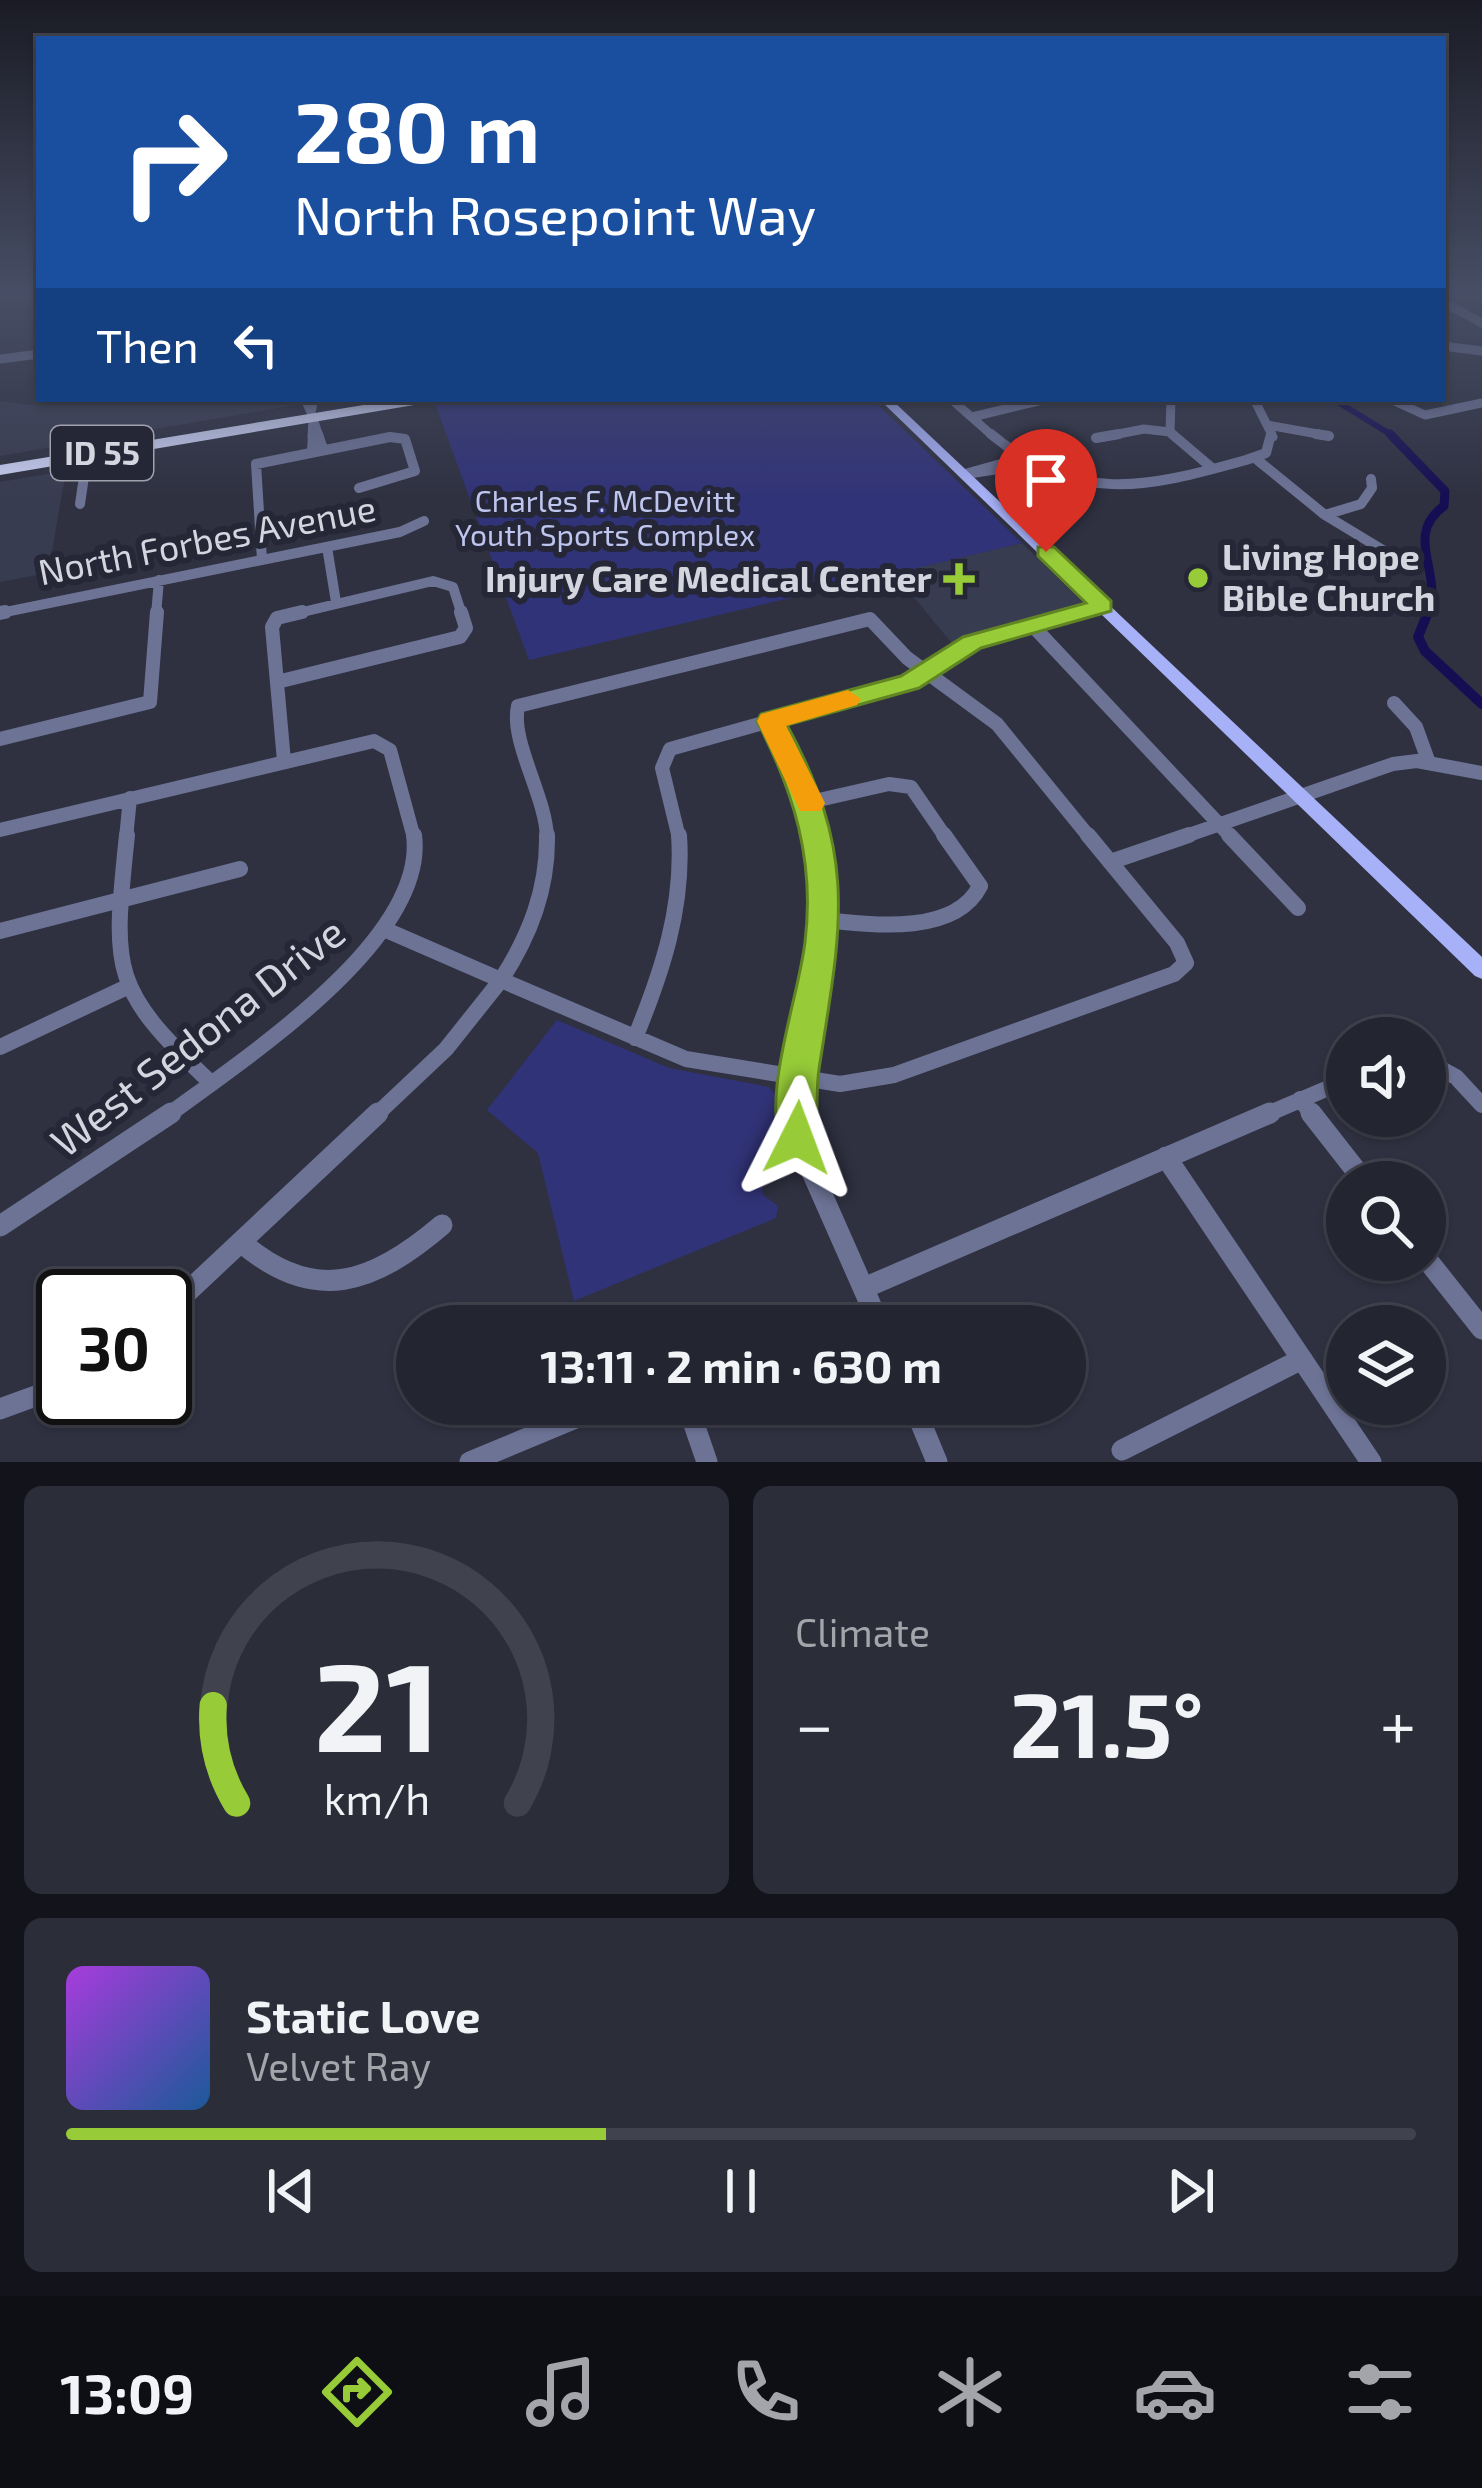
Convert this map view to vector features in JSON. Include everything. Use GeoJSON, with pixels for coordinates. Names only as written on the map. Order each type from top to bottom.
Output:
{"type":"FeatureCollection","features":[{"type":"Feature","properties":{"kind":"highway","name":"ID 55"},"geometry":{"type":"LineString","coordinates":[[0,467],[311,407],[360,402]]}},
{"type":"Feature","properties":{"kind":"highway"},"geometry":{"type":"LineString","coordinates":[[311,407],[368,402]]}},
{"type":"Feature","properties":{"kind":"highway","name":"ID 55"},"geometry":{"type":"LineString","coordinates":[[0,467],[191,438],[311,407],[383,402]]}},
{"type":"Feature","properties":{"kind":"main road"},"geometry":{"type":"LineString","coordinates":[[888,402],[1482,970]]}},
{"type":"Feature","properties":{"kind":"street"},"geometry":{"type":"LineString","coordinates":[[954,402],[1023,462],[1069,489],[1121,488],[1255,458],[1273,445],[1256,402]]}},
{"type":"Feature","properties":{"kind":"street"},"geometry":{"type":"LineString","coordinates":[[971,417],[1033,402]]}},
{"type":"Feature","properties":{"kind":"street"},"geometry":{"type":"LineString","coordinates":[[1170,432],[1171,402]]}},
{"type":"Feature","properties":{"kind":"street"},"geometry":{"type":"LineString","coordinates":[[1397,402],[1425,415],[1482,403]]}},
{"type":"Feature","properties":{"kind":"street"},"geometry":{"type":"LineString","coordinates":[[311,407],[317,450]]}},
{"type":"Feature","properties":{"kind":"street"},"geometry":{"type":"LineString","coordinates":[[1267,425],[1329,436]]}},
{"type":"Feature","properties":{"kind":"street"},"geometry":{"type":"LineString","coordinates":[[1096,438],[1144,429],[1170,432],[1212,468]]}},
{"type":"Feature","properties":{"kind":"street"},"geometry":{"type":"LineString","coordinates":[[262,560],[254,469],[263,460],[399,436],[405,439],[415,471],[359,488]]}},
{"type":"Feature","properties":{"kind":"street"},"geometry":{"type":"LineString","coordinates":[[80,504],[87,456]]}},
{"type":"Feature","properties":{"kind":"street"},"geometry":{"type":"LineString","coordinates":[[1255,458],[1324,515],[1391,555]]}},
{"type":"Feature","properties":{"kind":"street"},"geometry":{"type":"LineString","coordinates":[[965,474],[1023,462]]}},
{"type":"Feature","properties":{"kind":"street"},"geometry":{"type":"LineString","coordinates":[[1324,515],[1361,504],[1372,488],[1371,479]]}},
{"type":"Feature","properties":{"kind":"street","name":"North Forbes Avenue"},"geometry":{"type":"LineString","coordinates":[[0,613],[327,547],[424,521]]}},
{"type":"Feature","properties":{"kind":"street"},"geometry":{"type":"LineString","coordinates":[[327,547],[336,602]]}},
{"type":"Feature","properties":{"kind":"street"},"geometry":{"type":"LineString","coordinates":[[0,740],[150,702],[159,580]]}},
{"type":"Feature","properties":{"kind":"street"},"geometry":{"type":"LineString","coordinates":[[0,830],[284,761],[272,627],[277,618],[433,581],[446,581],[457,599],[466,628],[460,637],[277,682]]}},
{"type":"Feature","properties":{"kind":"street"},"geometry":{"type":"LineString","coordinates":[[635,1038],[677,920],[683,880],[681,824],[662,768],[664,754],[678,745],[930,674],[972,642],[1102,606]]}},
{"type":"Feature","properties":{"kind":"street"},"geometry":{"type":"LineString","coordinates":[[192,1288],[446,1049],[502,979],[534,919],[548,856],[544,808],[515,720],[518,706],[870,619],[930,674],[998,724],[1181,948],[1186,963],[1166,977],[894,1075],[840,1084],[686,1059],[635,1038],[502,979],[386,930]]}},
{"type":"Feature","properties":{"kind":"street"},"geometry":{"type":"LineString","coordinates":[[1032,625],[1298,908]]}},
{"type":"Feature","properties":{"kind":"street"},"geometry":{"type":"LineString","coordinates":[[1394,704],[1416,727],[1430,764]]}},
{"type":"Feature","properties":{"kind":"street"},"geometry":{"type":"LineString","coordinates":[[770,721],[810,802],[824,867],[824,920],[794,1108],[797,1138],[871,1305]]}},
{"type":"Feature","properties":{"kind":"street","name":"West Sedona Drive"},"geometry":{"type":"LineString","coordinates":[[0,1226],[124,1151],[356,962],[386,930],[408,891],[415,854],[390,750],[381,741],[284,761]]}},
{"type":"Feature","properties":{"kind":"street"},"geometry":{"type":"LineString","coordinates":[[1110,862],[1393,764],[1430,764],[1482,773]]}},
{"type":"Feature","properties":{"kind":"street"},"geometry":{"type":"LineString","coordinates":[[810,802],[904,784],[923,798],[977,875],[980,892],[968,904],[906,925],[824,920]]}},
{"type":"Feature","properties":{"kind":"street"},"geometry":{"type":"LineString","coordinates":[[130,799],[124,897],[127,987],[145,1018],[210,1082]]}},
{"type":"Feature","properties":{"kind":"street"},"geometry":{"type":"LineString","coordinates":[[0,931],[240,869]]}},
{"type":"Feature","properties":{"kind":"street"},"geometry":{"type":"LineString","coordinates":[[0,1047],[127,987]]}},
{"type":"Feature","properties":{"kind":"street"},"geometry":{"type":"LineString","coordinates":[[1446,1071],[1482,1105]]}},
{"type":"Feature","properties":{"kind":"street"},"geometry":{"type":"LineString","coordinates":[[864,1288],[1326,1089]]}},
{"type":"Feature","properties":{"kind":"street"},"geometry":{"type":"LineString","coordinates":[[1300,1100],[1349,1161]]}},
{"type":"Feature","properties":{"kind":"street"},"geometry":{"type":"LineString","coordinates":[[1166,1157],[1371,1462]]}},
{"type":"Feature","properties":{"kind":"street"},"geometry":{"type":"LineString","coordinates":[[242,1242],[278,1275],[324,1283],[412,1253],[442,1225]]}},
{"type":"Feature","properties":{"kind":"street"},"geometry":{"type":"LineString","coordinates":[[1444,1281],[1482,1329]]}},
{"type":"Feature","properties":{"kind":"street"},"geometry":{"type":"LineString","coordinates":[[1121,1450],[1302,1358]]}},
{"type":"Feature","properties":{"kind":"street"},"geometry":{"type":"LineString","coordinates":[[0,1409],[36,1396]]}},
{"type":"Feature","properties":{"kind":"street"},"geometry":{"type":"LineString","coordinates":[[470,1462],[559,1425]]}},
{"type":"Feature","properties":{"kind":"street"},"geometry":{"type":"LineString","coordinates":[[694,1425],[706,1462]]}},
{"type":"Feature","properties":{"kind":"street"},"geometry":{"type":"LineString","coordinates":[[922,1425],[937,1462]]}},
{"type":"Feature","properties":{"kind":"shaded area"},"geometry":{"type":"Polygon","coordinates":[[[0,401],[29,405],[313,402],[0,456],[0,401]]]}},
{"type":"Feature","properties":{"kind":"shaded area"},"geometry":{"type":"Polygon","coordinates":[[[66,471],[48,573],[0,582],[0,482],[66,471]]]}},
{"type":"Feature","properties":{"kind":"shaded area"},"geometry":{"type":"Polygon","coordinates":[[[1022,543],[1085,605],[954,646],[894,573],[1022,543]]]}},
{"type":"Feature","properties":{"kind":"green space","name":"Charles F. McDevitt Youth Sports Complex"},"geometry":{"type":"Polygon","coordinates":[[[434,402],[875,402],[1022,543],[529,660],[434,402]]]}},
{"type":"Feature","properties":{"kind":"green space"},"geometry":{"type":"Polygon","coordinates":[[[557,1020],[669,1068],[769,1087],[780,1100],[784,1151],[775,1153],[760,1171],[763,1195],[778,1206],[776,1218],[574,1301],[538,1153],[487,1110],[557,1020]]]}},
{"type":"Feature","properties":{"kind":"waterway"},"geometry":{"type":"LineString","coordinates":[[1338,402],[1395,437]]}},
{"type":"Feature","properties":{"kind":"waterway"},"geometry":{"type":"LineString","coordinates":[[1390,434],[1445,491],[1444,506],[1426,531],[1432,586],[1426,615]]}},
{"type":"Feature","properties":{"kind":"waterway"},"geometry":{"type":"LineString","coordinates":[[1428,612],[1418,637],[1425,651],[1482,704]]}},
{"type":"Feature","properties":{"kind":"slow traffic"},"geometry":{"type":"LineString","coordinates":[[811,803],[770,721],[848,699]]}},
{"type":"Feature","properties":{"kind":"place","name":"Living Hope Bible Church"},"geometry":{"type":"Point","coordinates":[1198,578]}},
{"type":"Feature","properties":{"kind":"place","name":"Injury Care Medical Center"},"geometry":{"type":"Point","coordinates":[959,579]}},
{"type":"Feature","properties":{"kind":"route"},"geometry":{"type":"LineString","coordinates":[[797,1138],[794,1108],[822,941],[824,867],[803,782],[770,721],[910,682],[930,674],[972,642],[1102,606],[1046,552]]}}]}
